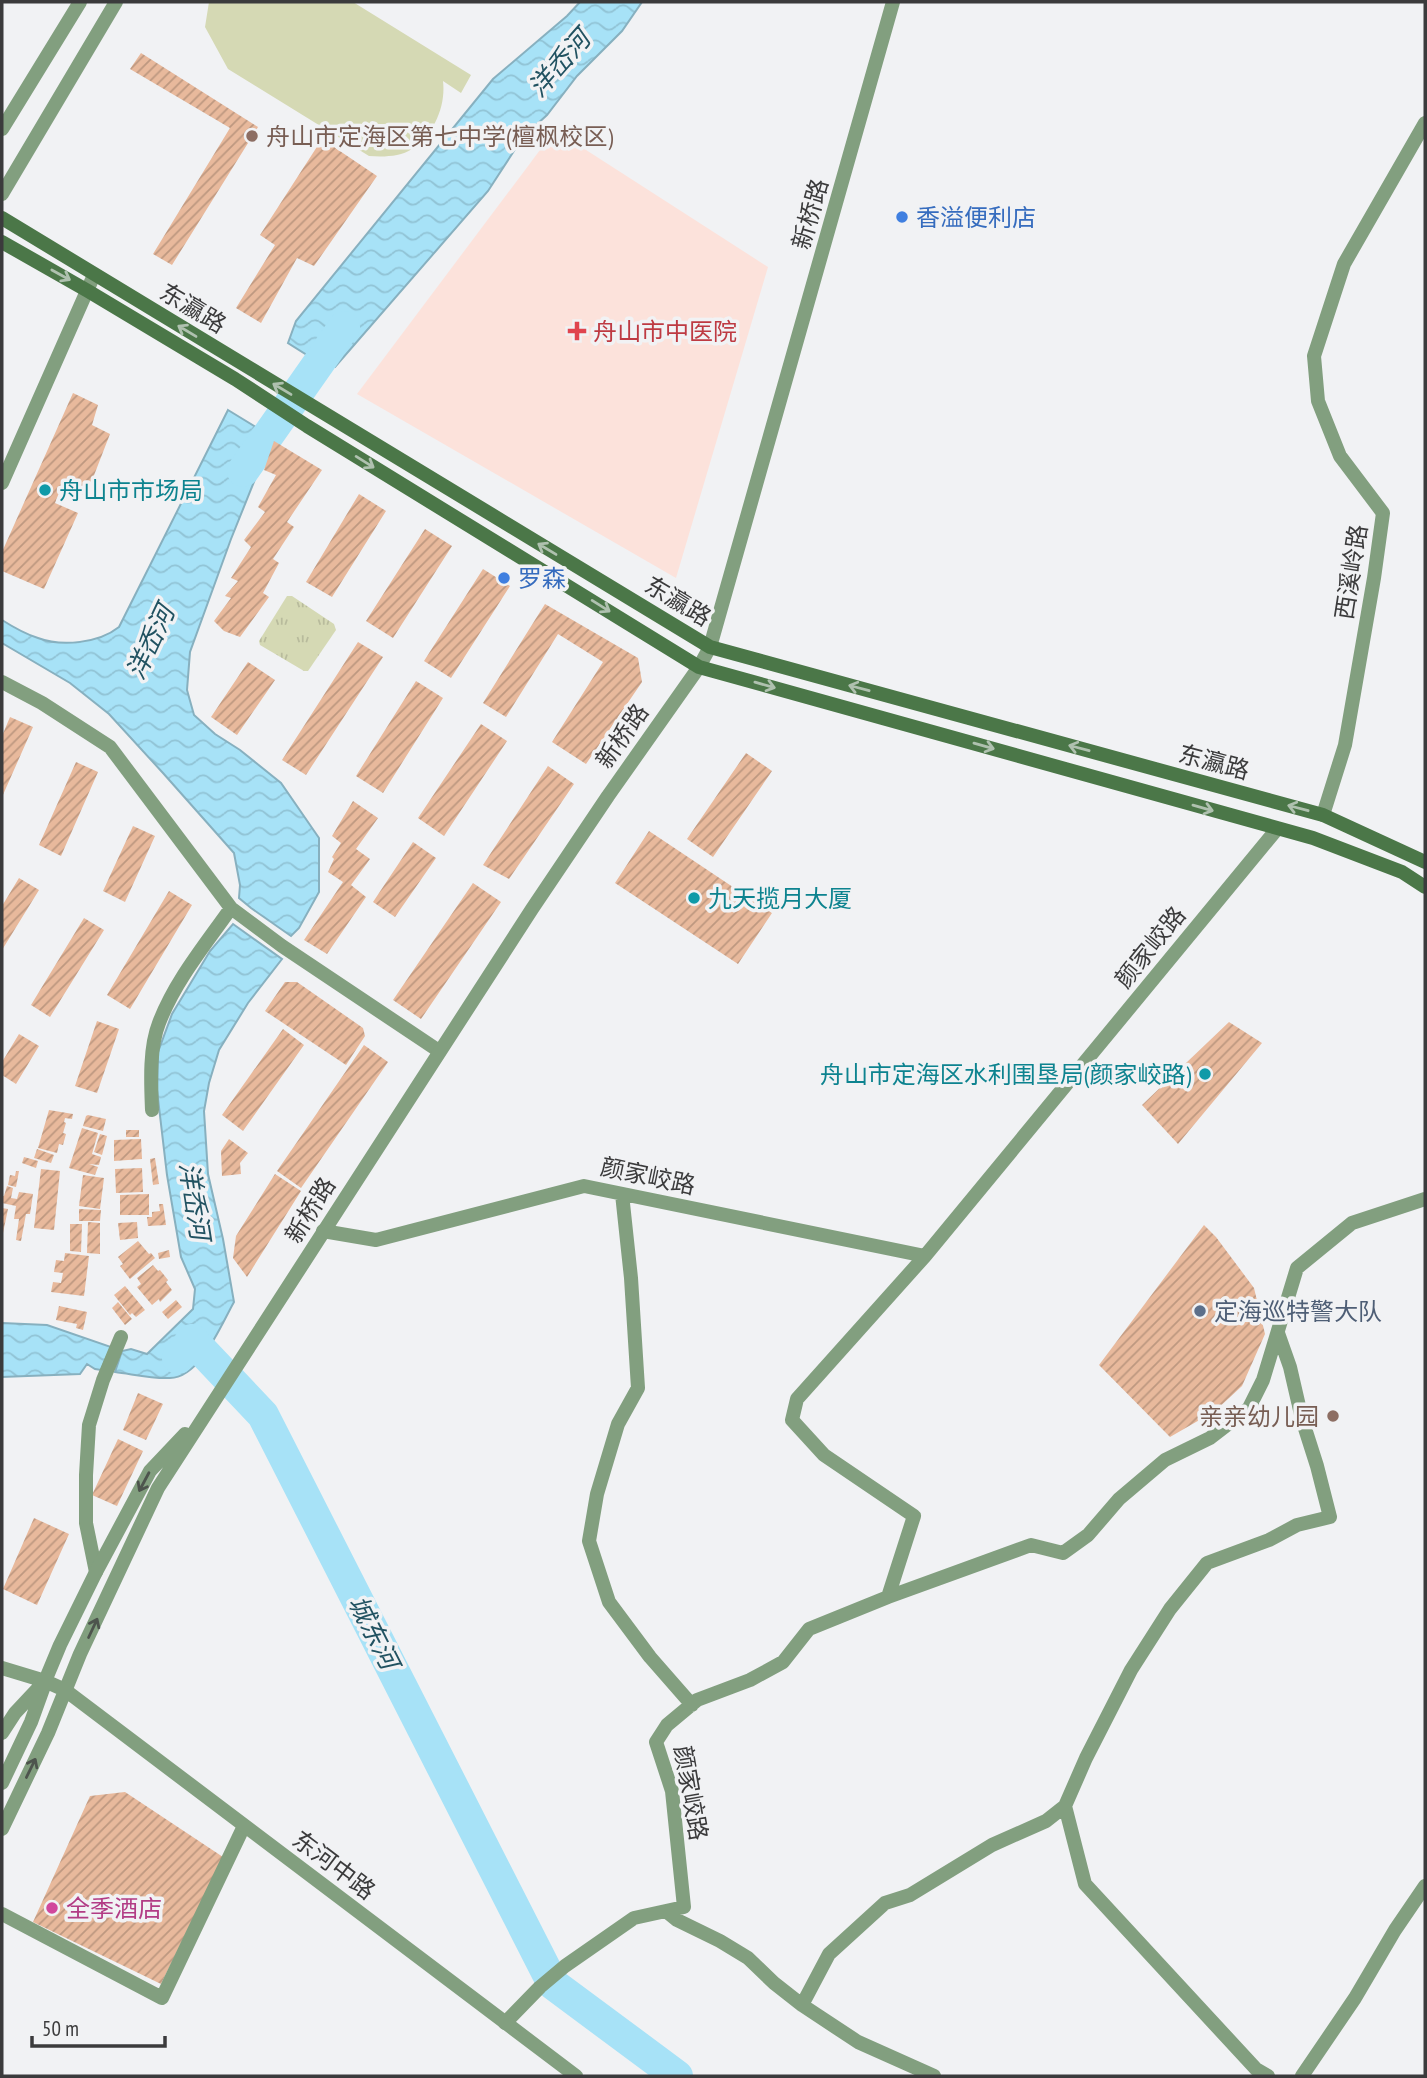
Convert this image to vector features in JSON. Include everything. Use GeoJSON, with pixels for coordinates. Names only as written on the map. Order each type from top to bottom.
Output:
{"type":"FeatureCollection","features":[{"type":"Feature","properties":{"kind":"main road","name":"东瀛路"},"geometry":{"type":"LineString","coordinates":[[2,218],[710,647],[1323,815],[1425,862]]}},
{"type":"Feature","properties":{"kind":"main road","name":"东瀛路"},"geometry":{"type":"LineString","coordinates":[[2,242],[235,379],[699,667],[1312,838],[1402,872],[1425,887]]}},
{"type":"Feature","properties":{"kind":"street"},"geometry":{"type":"LineString","coordinates":[[2,129],[80,2]]}},
{"type":"Feature","properties":{"kind":"street"},"geometry":{"type":"LineString","coordinates":[[2,194],[116,2]]}},
{"type":"Feature","properties":{"kind":"street","name":"新桥路"},"geometry":{"type":"LineString","coordinates":[[2,1829],[158,1488],[439,1051],[710,647],[893,2]]}},
{"type":"Feature","properties":{"kind":"street","name":"西溪岭路"},"geometry":{"type":"LineString","coordinates":[[1323,815],[1345,745],[1383,513],[1340,456],[1318,401],[1314,356],[1344,264],[1425,123]]}},
{"type":"Feature","properties":{"kind":"street"},"geometry":{"type":"LineString","coordinates":[[2,483],[94,275]]}},
{"type":"Feature","properties":{"kind":"street"},"geometry":{"type":"LineString","coordinates":[[2,682],[42,703],[110,747],[231,908],[282,946],[439,1051]]}},
{"type":"Feature","properties":{"kind":"street","name":"颜家峧路"},"geometry":{"type":"LineString","coordinates":[[666,1911],[684,1907],[672,1791],[656,1742],[667,1725],[697,1700],[750,1680],[783,1662],[809,1629],[888,1597],[914,1516],[824,1455],[792,1420],[797,1399],[925,1256],[1277,829]]}},
{"type":"Feature","properties":{"kind":"street"},"geometry":{"type":"LineString","coordinates":[[152,1110],[150,1070],[158,1025],[182,978],[231,908]]}},
{"type":"Feature","properties":{"kind":"street","name":"颜家峧路"},"geometry":{"type":"LineString","coordinates":[[323,1231],[376,1240],[584,1186],[925,1256]]}},
{"type":"Feature","properties":{"kind":"street"},"geometry":{"type":"LineString","coordinates":[[622,1194],[638,1388],[618,1424],[597,1494],[589,1541],[609,1602],[650,1657],[692,1704]]}},
{"type":"Feature","properties":{"kind":"street"},"geometry":{"type":"LineString","coordinates":[[888,1597],[1031,1545],[1062,1552],[1088,1535],[1119,1499],[1165,1460],[1210,1438],[1249,1408],[1263,1380],[1297,1268],[1352,1223],[1425,1199]]}},
{"type":"Feature","properties":{"kind":"street"},"geometry":{"type":"LineString","coordinates":[[802,2005],[830,1954],[885,1903],[910,1895],[992,1845],[1046,1821],[1065,1807],[1086,1758],[1131,1670],[1170,1609],[1207,1563],[1269,1540],[1297,1525],[1330,1517],[1290,1367],[1278,1333]]}},
{"type":"Feature","properties":{"kind":"street"},"geometry":{"type":"LineString","coordinates":[[96,1572],[86,1523],[89,1425],[103,1380],[121,1337]]}},
{"type":"Feature","properties":{"kind":"street","name":"新桥路"},"geometry":{"type":"LineString","coordinates":[[2,1732],[15,1713],[45,1681],[96,1572],[150,1471],[206,1413]]}},
{"type":"Feature","properties":{"kind":"street","name":"东河中路"},"geometry":{"type":"LineString","coordinates":[[2,1668],[65,1690],[576,2076]]}},
{"type":"Feature","properties":{"kind":"street"},"geometry":{"type":"LineString","coordinates":[[2,1783],[31,1722],[45,1681]]}},
{"type":"Feature","properties":{"kind":"street"},"geometry":{"type":"LineString","coordinates":[[1065,1807],[1085,1884],[1256,2069],[1268,2076]]}},
{"type":"Feature","properties":{"kind":"street"},"geometry":{"type":"LineString","coordinates":[[2,1914],[162,1998],[244,1826]]}},
{"type":"Feature","properties":{"kind":"street"},"geometry":{"type":"LineString","coordinates":[[1302,2076],[1355,1998],[1395,1930],[1425,1886]]}},
{"type":"Feature","properties":{"kind":"street"},"geometry":{"type":"LineString","coordinates":[[505,2022],[565,1966],[634,1918],[666,1911],[677,1920],[748,1958],[802,2005],[858,2042],[934,2076]]}},
{"type":"Feature","properties":{"kind":"shaded area","name":"舟山市中医院"},"geometry":{"type":"Polygon","coordinates":[[[555,130],[768,267],[676,578],[357,394],[555,130]]]}},
{"type":"Feature","properties":{"kind":"green space"},"geometry":{"type":"Polygon","coordinates":[[[209,2],[353,2],[471,75],[461,93],[443,81],[443,100],[437,119],[420,143],[397,155],[369,156],[228,69],[205,27],[209,2]]]}},
{"type":"Feature","properties":{"kind":"green space"},"geometry":{"type":"Polygon","coordinates":[[[287,596],[292,596],[334,624],[336,630],[308,671],[260,645],[259,641],[287,596]]]}},
{"type":"Feature","properties":{"kind":"water"},"geometry":{"type":"Polygon","coordinates":[[[580,2],[642,2],[622,31],[577,76],[547,115],[523,137],[488,191],[335,367],[326,367],[288,343],[296,321],[493,79],[580,2]]]}},
{"type":"Feature","properties":{"kind":"water"},"geometry":{"type":"Polygon","coordinates":[[[228,410],[272,437],[190,652],[187,690],[194,715],[281,783],[319,838],[319,892],[299,928],[291,936],[239,898],[240,885],[234,853],[109,714],[70,683],[2,643],[2,620],[48,641],[69,643],[101,637],[119,627],[228,410]]]}},
{"type":"Feature","properties":{"kind":"water"},"geometry":{"type":"Polygon","coordinates":[[[233,924],[282,959],[248,1003],[219,1050],[204,1111],[208,1174],[234,1302],[208,1349],[191,1369],[181,1376],[156,1378],[115,1372],[122,1351],[131,1349],[147,1354],[193,1309],[195,1289],[181,1257],[167,1175],[157,1090],[158,1052],[172,1014],[210,951],[233,924]]]}},
{"type":"Feature","properties":{"kind":"water"},"geometry":{"type":"Polygon","coordinates":[[[2,1323],[47,1325],[111,1347],[101,1370],[87,1364],[80,1374],[2,1377],[2,1323]]]}},
{"type":"Feature","properties":{"kind":"building"},"geometry":{"type":"Polygon","coordinates":[[[141,53],[258,127],[172,265],[153,254],[230,128],[130,69],[141,53]]]}},
{"type":"Feature","properties":{"kind":"building"},"geometry":{"type":"Polygon","coordinates":[[[322,139],[377,176],[314,266],[297,258],[261,323],[236,308],[275,245],[260,235],[322,139]]]}},
{"type":"Feature","properties":{"kind":"building","name":"舟山市市场局"},"geometry":{"type":"Polygon","coordinates":[[[73,393],[98,405],[92,425],[110,434],[86,496],[62,485],[55,503],[78,513],[44,589],[2,571],[2,552],[73,393]]]}},
{"type":"Feature","properties":{"kind":"building"},"geometry":{"type":"Polygon","coordinates":[[[274,441],[322,470],[287,522],[294,527],[273,559],[279,563],[263,593],[269,597],[240,637],[224,631],[214,621],[231,598],[225,596],[238,581],[231,578],[251,547],[244,540],[265,512],[258,507],[276,475],[264,470],[274,441]]]}},
{"type":"Feature","properties":{"kind":"building"},"geometry":{"type":"Polygon","coordinates":[[[359,494],[386,511],[332,597],[306,582],[359,494]]]}},
{"type":"Feature","properties":{"kind":"building"},"geometry":{"type":"Polygon","coordinates":[[[425,529],[452,546],[393,638],[366,621],[425,529]]]}},
{"type":"Feature","properties":{"kind":"building"},"geometry":{"type":"Polygon","coordinates":[[[483,569],[510,586],[451,678],[424,661],[483,569]]]}},
{"type":"Feature","properties":{"kind":"building"},"geometry":{"type":"Polygon","coordinates":[[[545,604],[638,658],[642,682],[586,764],[552,742],[603,662],[558,634],[506,717],[483,703],[545,604]]]}},
{"type":"Feature","properties":{"kind":"building"},"geometry":{"type":"Polygon","coordinates":[[[358,642],[383,657],[306,775],[282,760],[358,642]]]}},
{"type":"Feature","properties":{"kind":"building"},"geometry":{"type":"Polygon","coordinates":[[[248,662],[275,680],[237,735],[211,717],[248,662]]]}},
{"type":"Feature","properties":{"kind":"building"},"geometry":{"type":"Polygon","coordinates":[[[416,681],[443,698],[383,793],[356,776],[416,681]]]}},
{"type":"Feature","properties":{"kind":"building"},"geometry":{"type":"Polygon","coordinates":[[[10,717],[33,727],[2,797],[2,736],[10,717]]]}},
{"type":"Feature","properties":{"kind":"building"},"geometry":{"type":"Polygon","coordinates":[[[481,724],[507,741],[444,836],[418,818],[481,724]]]}},
{"type":"Feature","properties":{"kind":"building"},"geometry":{"type":"Polygon","coordinates":[[[746,753],[772,771],[713,857],[687,839],[746,753]]]}},
{"type":"Feature","properties":{"kind":"building"},"geometry":{"type":"Polygon","coordinates":[[[76,762],[98,772],[61,856],[39,845],[76,762]]]}},
{"type":"Feature","properties":{"kind":"building"},"geometry":{"type":"Polygon","coordinates":[[[548,766],[574,784],[509,879],[483,865],[548,766]]]}},
{"type":"Feature","properties":{"kind":"building"},"geometry":{"type":"Polygon","coordinates":[[[353,801],[378,818],[356,849],[370,859],[351,885],[366,897],[327,954],[304,940],[343,882],[328,872],[334,859],[332,857],[341,843],[332,836],[353,801]]]}},
{"type":"Feature","properties":{"kind":"building"},"geometry":{"type":"Polygon","coordinates":[[[133,826],[155,836],[125,902],[103,891],[133,826]]]}},
{"type":"Feature","properties":{"kind":"building","name":"九天揽月大厦"},"geometry":{"type":"Polygon","coordinates":[[[649,831],[772,913],[738,964],[615,883],[649,831]]]}},
{"type":"Feature","properties":{"kind":"building"},"geometry":{"type":"Polygon","coordinates":[[[413,842],[436,858],[395,917],[373,902],[413,842]]]}},
{"type":"Feature","properties":{"kind":"building"},"geometry":{"type":"Polygon","coordinates":[[[19,878],[39,890],[2,950],[2,906],[19,878]]]}},
{"type":"Feature","properties":{"kind":"building"},"geometry":{"type":"Polygon","coordinates":[[[473,883],[501,902],[421,1019],[393,1000],[473,883]]]}},
{"type":"Feature","properties":{"kind":"building"},"geometry":{"type":"Polygon","coordinates":[[[169,891],[192,905],[130,1009],[107,995],[169,891]]]}},
{"type":"Feature","properties":{"kind":"building"},"geometry":{"type":"Polygon","coordinates":[[[84,918],[104,930],[50,1017],[31,1005],[84,918]]]}},
{"type":"Feature","properties":{"kind":"building"},"geometry":{"type":"Polygon","coordinates":[[[285,982],[297,982],[363,1028],[365,1036],[346,1065],[265,1011],[285,982]]]}},
{"type":"Feature","properties":{"kind":"building"},"geometry":{"type":"Polygon","coordinates":[[[97,1021],[119,1029],[97,1093],[75,1086],[97,1021]]]}},
{"type":"Feature","properties":{"kind":"building","name":"舟山市定海区水利围垦局(颜家峧路)"},"geometry":{"type":"Polygon","coordinates":[[[1229,1022],[1262,1043],[1178,1144],[1142,1105],[1229,1022]]]}},
{"type":"Feature","properties":{"kind":"building"},"geometry":{"type":"Polygon","coordinates":[[[283,1029],[304,1045],[243,1131],[222,1115],[283,1029]]]}},
{"type":"Feature","properties":{"kind":"building"},"geometry":{"type":"Polygon","coordinates":[[[19,1034],[39,1046],[16,1084],[2,1075],[2,1062],[19,1034]]]}},
{"type":"Feature","properties":{"kind":"building"},"geometry":{"type":"Polygon","coordinates":[[[364,1045],[388,1062],[301,1188],[277,1171],[364,1045]]]}},
{"type":"Feature","properties":{"kind":"building"},"geometry":{"type":"Polygon","coordinates":[[[49,1110],[73,1114],[72,1119],[65,1118],[63,1133],[66,1134],[57,1153],[38,1148],[49,1110]]]}},
{"type":"Feature","properties":{"kind":"building"},"geometry":{"type":"Polygon","coordinates":[[[88,1115],[106,1119],[103,1131],[83,1126],[88,1115]]]}},
{"type":"Feature","properties":{"kind":"building"},"geometry":{"type":"Polygon","coordinates":[[[82,1128],[98,1133],[92,1154],[101,1157],[99,1165],[89,1164],[98,1167],[95,1175],[69,1168],[82,1128]]]}},
{"type":"Feature","properties":{"kind":"building"},"geometry":{"type":"Polygon","coordinates":[[[126,1130],[139,1130],[139,1137],[126,1137],[126,1130]]]}},
{"type":"Feature","properties":{"kind":"building"},"geometry":{"type":"Polygon","coordinates":[[[100,1134],[107,1136],[102,1155],[94,1152],[100,1134]]]}},
{"type":"Feature","properties":{"kind":"building"},"geometry":{"type":"Polygon","coordinates":[[[141,1139],[142,1159],[114,1161],[114,1140],[141,1139]]]}},
{"type":"Feature","properties":{"kind":"building"},"geometry":{"type":"Polygon","coordinates":[[[229,1139],[248,1153],[240,1163],[241,1174],[222,1176],[221,1151],[229,1139]]]}},
{"type":"Feature","properties":{"kind":"building"},"geometry":{"type":"Polygon","coordinates":[[[37,1149],[54,1155],[51,1163],[34,1158],[37,1149]]]}},
{"type":"Feature","properties":{"kind":"building"},"geometry":{"type":"Polygon","coordinates":[[[24,1157],[38,1161],[36,1168],[22,1163],[24,1157]]]}},
{"type":"Feature","properties":{"kind":"building"},"geometry":{"type":"Polygon","coordinates":[[[155,1158],[159,1184],[153,1185],[150,1159],[155,1158]]]}},
{"type":"Feature","properties":{"kind":"building"},"geometry":{"type":"Polygon","coordinates":[[[142,1168],[143,1192],[116,1193],[115,1169],[142,1168]]]}},
{"type":"Feature","properties":{"kind":"building"},"geometry":{"type":"Polygon","coordinates":[[[41,1169],[60,1171],[54,1230],[34,1228],[41,1169]]]}},
{"type":"Feature","properties":{"kind":"building"},"geometry":{"type":"Polygon","coordinates":[[[16,1171],[19,1171],[16,1187],[8,1185],[10,1175],[15,1176],[16,1171]]]}},
{"type":"Feature","properties":{"kind":"building"},"geometry":{"type":"Polygon","coordinates":[[[275,1174],[301,1191],[247,1277],[233,1258],[236,1236],[275,1174]]]}},
{"type":"Feature","properties":{"kind":"building"},"geometry":{"type":"Polygon","coordinates":[[[83,1175],[104,1178],[100,1209],[79,1206],[83,1175]]]}},
{"type":"Feature","properties":{"kind":"building"},"geometry":{"type":"Polygon","coordinates":[[[7,1186],[13,1188],[11,1198],[17,1199],[19,1192],[33,1194],[21,1241],[16,1240],[19,1219],[14,1219],[16,1206],[2,1203],[7,1186]]]}},
{"type":"Feature","properties":{"kind":"building"},"geometry":{"type":"Polygon","coordinates":[[[149,1194],[149,1215],[120,1215],[120,1195],[149,1194]]]}},
{"type":"Feature","properties":{"kind":"building"},"geometry":{"type":"Polygon","coordinates":[[[159,1204],[163,1204],[166,1225],[148,1226],[147,1217],[152,1217],[152,1212],[160,1211],[159,1204]]]}},
{"type":"Feature","properties":{"kind":"building"},"geometry":{"type":"Polygon","coordinates":[[[2,1208],[8,1209],[3,1233],[2,1233],[2,1208]]]}},
{"type":"Feature","properties":{"kind":"building"},"geometry":{"type":"Polygon","coordinates":[[[79,1209],[101,1210],[100,1221],[79,1221],[79,1209]]]}},
{"type":"Feature","properties":{"kind":"building"},"geometry":{"type":"Polygon","coordinates":[[[88,1222],[100,1223],[100,1254],[87,1253],[88,1222]]]}},
{"type":"Feature","properties":{"kind":"building"},"geometry":{"type":"Polygon","coordinates":[[[137,1222],[138,1238],[120,1240],[118,1223],[137,1222]]]}},
{"type":"Feature","properties":{"kind":"building"},"geometry":{"type":"Polygon","coordinates":[[[70,1224],[82,1224],[81,1252],[70,1251],[70,1224]]]}},
{"type":"Feature","properties":{"kind":"building","name":"定海巡特警大队"},"geometry":{"type":"Polygon","coordinates":[[[1204,1225],[1254,1288],[1265,1334],[1242,1386],[1215,1411],[1170,1437],[1099,1365],[1204,1225]]]}},
{"type":"Feature","properties":{"kind":"building"},"geometry":{"type":"Polygon","coordinates":[[[138,1241],[155,1258],[130,1279],[120,1266],[123,1264],[118,1257],[138,1241]]]}},
{"type":"Feature","properties":{"kind":"building"},"geometry":{"type":"Polygon","coordinates":[[[169,1250],[170,1257],[159,1259],[158,1253],[169,1250]]]}},
{"type":"Feature","properties":{"kind":"building"},"geometry":{"type":"Polygon","coordinates":[[[65,1253],[89,1256],[84,1296],[51,1292],[53,1282],[61,1283],[63,1273],[54,1272],[56,1260],[64,1261],[65,1253]]]}},
{"type":"Feature","properties":{"kind":"building"},"geometry":{"type":"Polygon","coordinates":[[[153,1265],[168,1280],[166,1282],[172,1290],[160,1302],[159,1299],[152,1305],[137,1287],[141,1284],[137,1278],[153,1265]]]}},
{"type":"Feature","properties":{"kind":"building"},"geometry":{"type":"Polygon","coordinates":[[[125,1286],[145,1310],[136,1317],[132,1313],[130,1315],[114,1295],[125,1286]]]}},
{"type":"Feature","properties":{"kind":"building"},"geometry":{"type":"Polygon","coordinates":[[[176,1300],[182,1307],[168,1319],[162,1312],[176,1300]]]}},
{"type":"Feature","properties":{"kind":"building"},"geometry":{"type":"Polygon","coordinates":[[[118,1302],[132,1319],[125,1325],[112,1308],[118,1302]]]}},
{"type":"Feature","properties":{"kind":"building"},"geometry":{"type":"Polygon","coordinates":[[[59,1306],[87,1312],[83,1330],[76,1328],[77,1324],[56,1320],[59,1306]]]}},
{"type":"Feature","properties":{"kind":"building"},"geometry":{"type":"Polygon","coordinates":[[[138,1393],[163,1404],[146,1440],[123,1430],[138,1393]]]}},
{"type":"Feature","properties":{"kind":"building"},"geometry":{"type":"Polygon","coordinates":[[[118,1439],[143,1451],[117,1506],[92,1495],[118,1439]]]}},
{"type":"Feature","properties":{"kind":"building"},"geometry":{"type":"Polygon","coordinates":[[[34,1518],[69,1534],[37,1605],[3,1589],[34,1518]]]}},
{"type":"Feature","properties":{"kind":"building"},"geometry":{"type":"Polygon","coordinates":[[[125,1792],[223,1857],[161,1984],[33,1922],[90,1796],[125,1792]]]}},
{"type":"Feature","properties":{"kind":"waterway","name":"洋岙河"},"geometry":{"type":"LineString","coordinates":[[243,471],[344,327]]}},
{"type":"Feature","properties":{"kind":"waterway","name":"城东河"},"geometry":{"type":"LineString","coordinates":[[178,1358],[192,1340],[263,1415],[553,1984],[677,2076]]}},
{"type":"Feature","properties":{"kind":"place","name":"舟山市定海区第七中学(檀枫校区)"},"geometry":{"type":"Point","coordinates":[252,136]}},
{"type":"Feature","properties":{"kind":"place","name":"香溢便利店"},"geometry":{"type":"Point","coordinates":[902,217]}},
{"type":"Feature","properties":{"kind":"place","name":"舟山市中医院"},"geometry":{"type":"Point","coordinates":[577,331]}},
{"type":"Feature","properties":{"kind":"place","name":"舟山市市场局"},"geometry":{"type":"Point","coordinates":[45,490]}},
{"type":"Feature","properties":{"kind":"place","name":"罗森"},"geometry":{"type":"Point","coordinates":[504,578]}},
{"type":"Feature","properties":{"kind":"place","name":"九天揽月大厦"},"geometry":{"type":"Point","coordinates":[694,898]}},
{"type":"Feature","properties":{"kind":"place","name":"舟山市定海区水利围垦局(颜家峧路)"},"geometry":{"type":"Point","coordinates":[1205,1074]}},
{"type":"Feature","properties":{"kind":"place","name":"定海巡特警大队"},"geometry":{"type":"Point","coordinates":[1200,1311]}},
{"type":"Feature","properties":{"kind":"place","name":"亲亲幼儿园"},"geometry":{"type":"Point","coordinates":[1333,1416]}},
{"type":"Feature","properties":{"kind":"place","name":"全季酒店"},"geometry":{"type":"Point","coordinates":[52,1908]}}]}
